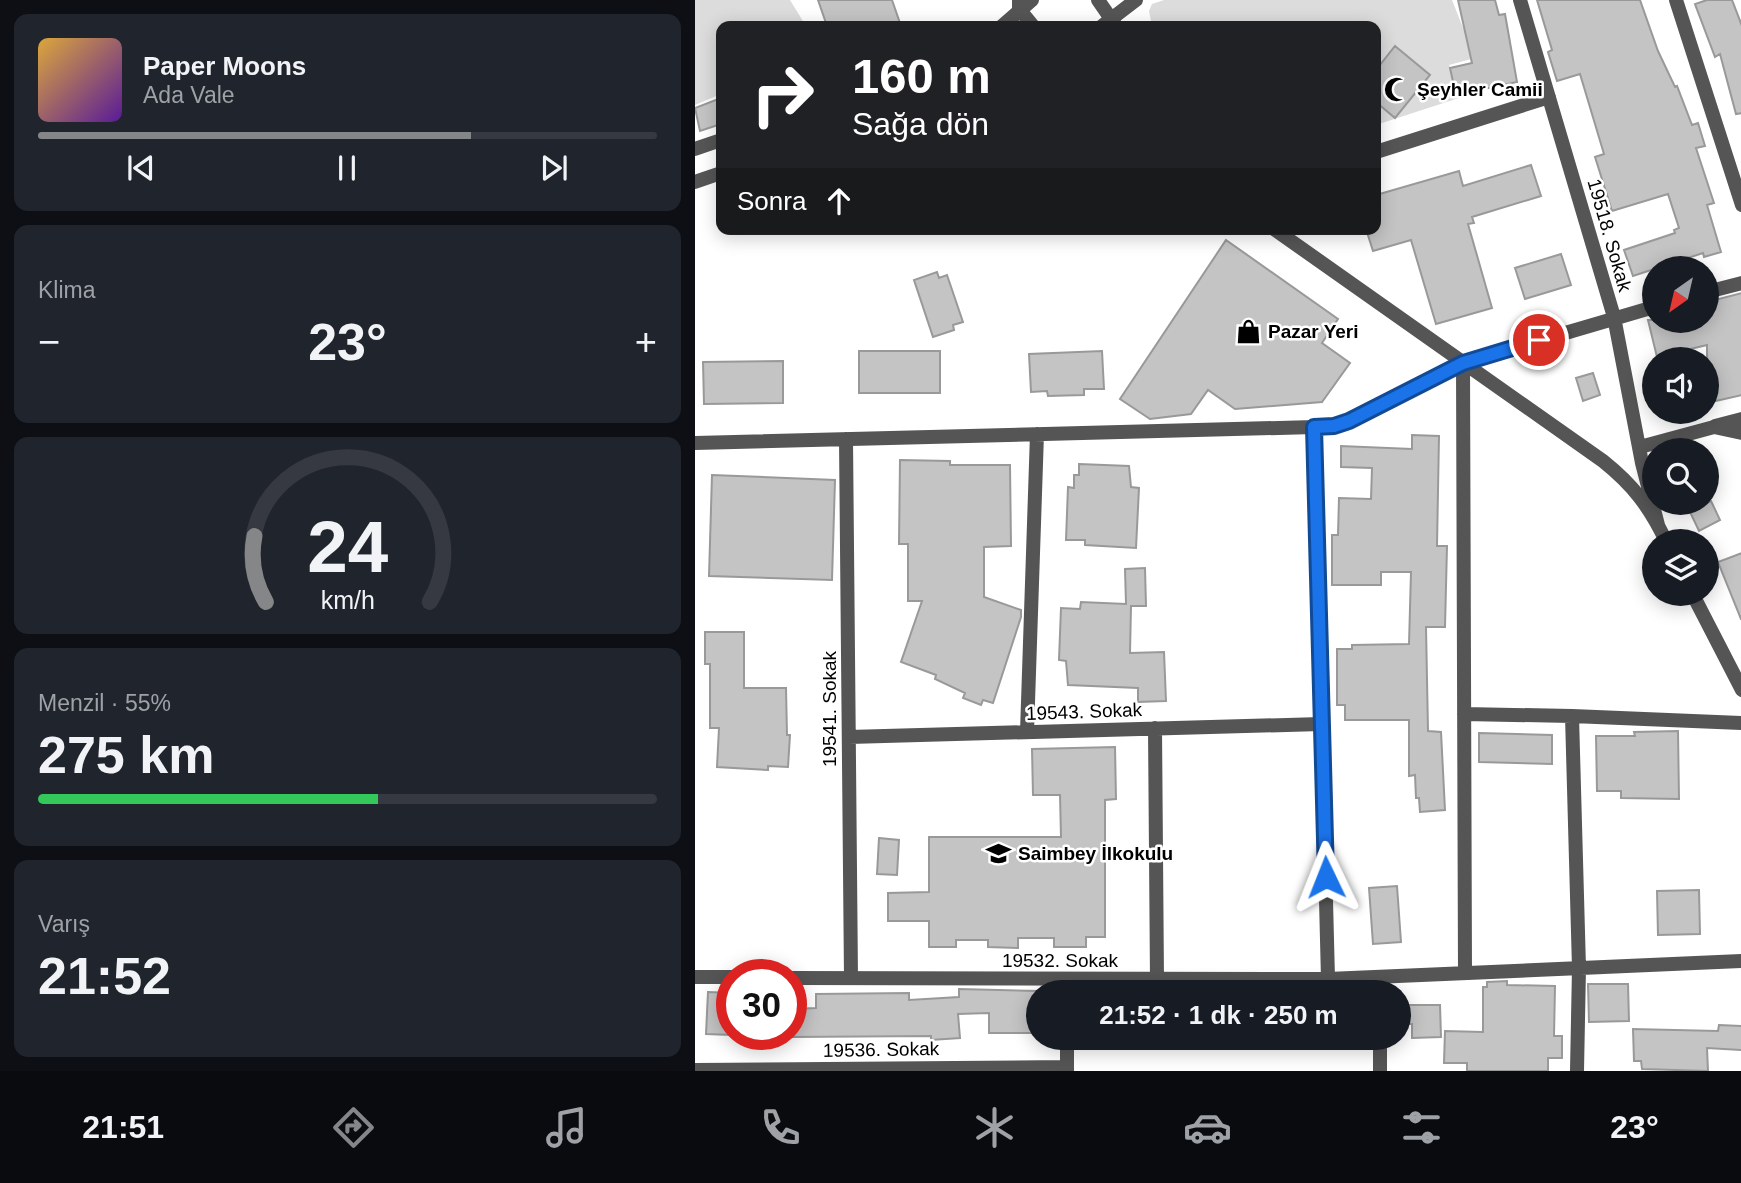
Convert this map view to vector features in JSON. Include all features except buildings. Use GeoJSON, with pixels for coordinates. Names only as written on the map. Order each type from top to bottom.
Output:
{"type":"FeatureCollection","features":[{"type":"Feature","properties":{"kind":"street"},"geometry":{"type":"LineString","coordinates":[[1098,0],[1108,21]]}},
{"type":"Feature","properties":{"kind":"street"},"geometry":{"type":"LineString","coordinates":[[1112,21],[1136,0]]}},
{"type":"Feature","properties":{"kind":"street","name":"19518. Sokak"},"geometry":{"type":"LineString","coordinates":[[1520,0],[1614,317],[1642,463]]}},
{"type":"Feature","properties":{"kind":"street"},"geometry":{"type":"LineString","coordinates":[[1676,0],[1741,205]]}},
{"type":"Feature","properties":{"kind":"street"},"geometry":{"type":"LineString","coordinates":[[1007,21],[1023,3],[1031,21]]}},
{"type":"Feature","properties":{"kind":"street"},"geometry":{"type":"LineString","coordinates":[[1381,150],[1549,97]]}},
{"type":"Feature","properties":{"kind":"street"},"geometry":{"type":"LineString","coordinates":[[695,149],[716,142]]}},
{"type":"Feature","properties":{"kind":"street"},"geometry":{"type":"LineString","coordinates":[[695,182],[716,175]]}},
{"type":"Feature","properties":{"kind":"street"},"geometry":{"type":"LineString","coordinates":[[1282,235],[1626,479],[1660,529]]}},
{"type":"Feature","properties":{"kind":"street"},"geometry":{"type":"LineString","coordinates":[[1719,289],[1741,283]]}},
{"type":"Feature","properties":{"kind":"street"},"geometry":{"type":"LineString","coordinates":[[695,443],[1334,426],[1463,363],[1642,310]]}},
{"type":"Feature","properties":{"kind":"street"},"geometry":{"type":"LineString","coordinates":[[1463,363],[1464,973]]}},
{"type":"Feature","properties":{"kind":"street"},"geometry":{"type":"LineString","coordinates":[[1640,447],[1741,419]]}},
{"type":"Feature","properties":{"kind":"street"},"geometry":{"type":"LineString","coordinates":[[1714,426],[1741,433]]}},
{"type":"Feature","properties":{"kind":"street"},"geometry":{"type":"LineString","coordinates":[[1314,427],[1328,979]]}},
{"type":"Feature","properties":{"kind":"street"},"geometry":{"type":"LineString","coordinates":[[1027,732],[1037,434]]}},
{"type":"Feature","properties":{"kind":"street","name":"19541. Sokak"},"geometry":{"type":"LineString","coordinates":[[846,439],[851,978]]}},
{"type":"Feature","properties":{"kind":"street"},"geometry":{"type":"LineString","coordinates":[[1626,479],[1642,463]]}},
{"type":"Feature","properties":{"kind":"street","name":"19518. Sokak"},"geometry":{"type":"LineString","coordinates":[[1655,515],[1658,525]]}},
{"type":"Feature","properties":{"kind":"street"},"geometry":{"type":"LineString","coordinates":[[1699,606],[1741,690]]}},
{"type":"Feature","properties":{"kind":"street"},"geometry":{"type":"LineString","coordinates":[[1464,714],[1741,723]]}},
{"type":"Feature","properties":{"kind":"street"},"geometry":{"type":"LineString","coordinates":[[1572,716],[1579,968],[1577,1071]]}},
{"type":"Feature","properties":{"kind":"street","name":"19543. Sokak"},"geometry":{"type":"LineString","coordinates":[[848,737],[1321,724]]}},
{"type":"Feature","properties":{"kind":"street"},"geometry":{"type":"LineString","coordinates":[[1155,728],[1157,979]]}},
{"type":"Feature","properties":{"kind":"street","name":"19532. Sokak"},"geometry":{"type":"LineString","coordinates":[[1144,980],[1328,979],[1741,961]]}},
{"type":"Feature","properties":{"kind":"street"},"geometry":{"type":"LineString","coordinates":[[695,977],[716,978]]}},
{"type":"Feature","properties":{"kind":"street","name":"19532. Sokak"},"geometry":{"type":"LineString","coordinates":[[807,978],[1026,984]]}},
{"type":"Feature","properties":{"kind":"street"},"geometry":{"type":"LineString","coordinates":[[1067,1050],[1067,1069]]}},
{"type":"Feature","properties":{"kind":"street"},"geometry":{"type":"LineString","coordinates":[[1380,1050],[1380,1071]]}},
{"type":"Feature","properties":{"kind":"street","name":"19536. Sokak"},"geometry":{"type":"LineString","coordinates":[[695,1070],[1067,1069]]}},
{"type":"Feature","properties":{"kind":"shaded area"},"geometry":{"type":"Polygon","coordinates":[[[695,0],[790,0],[803,21],[716,21],[716,96],[695,105],[695,0]]]}},
{"type":"Feature","properties":{"kind":"shaded area"},"geometry":{"type":"Polygon","coordinates":[[[1164,0],[1452,0],[1475,58],[1449,65],[1465,96],[1381,123],[1381,21],[1151,21],[1149,11],[1152,4],[1164,0]]]}},
{"type":"Feature","properties":{"kind":"place","name":"Şeyhler Camii"},"geometry":{"type":"Point","coordinates":[1397,89]}},
{"type":"Feature","properties":{"kind":"place","name":"Pazar Yeri"},"geometry":{"type":"Point","coordinates":[1248,331]}},
{"type":"Feature","properties":{"kind":"place","name":"Saimbey İlkokulu"},"geometry":{"type":"Point","coordinates":[998,853]}},
{"type":"Feature","properties":{"kind":"route"},"geometry":{"type":"LineString","coordinates":[[1326,877],[1314,427],[1334,426],[1349,421],[1463,363],[1539,340]]}}]}
